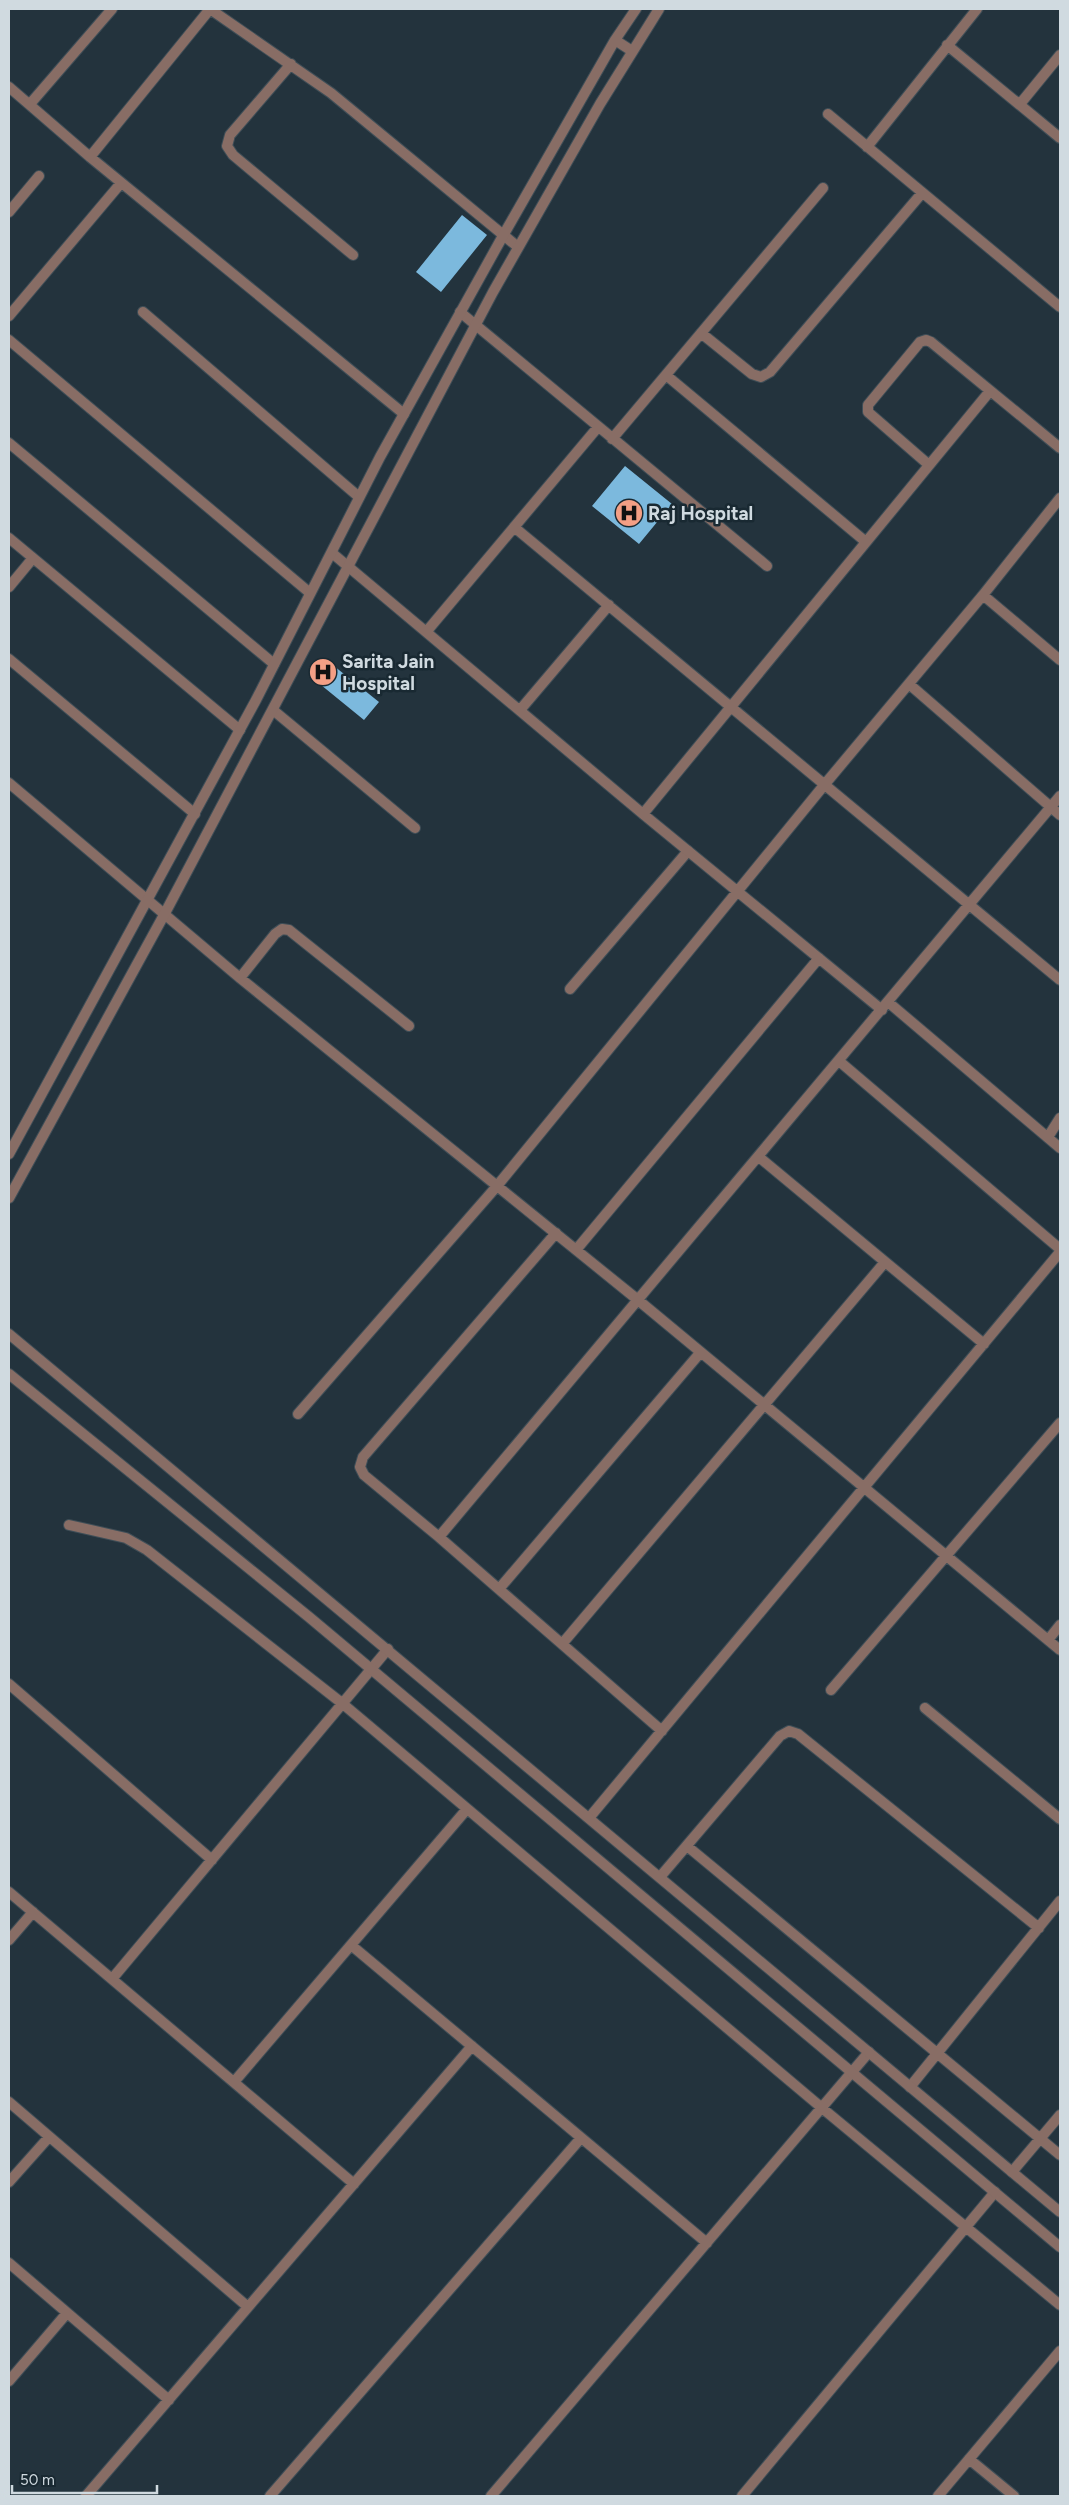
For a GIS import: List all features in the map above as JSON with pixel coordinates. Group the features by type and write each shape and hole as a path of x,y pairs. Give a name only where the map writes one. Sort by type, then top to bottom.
{"street":[{"path":"30,104 112,9"},
{"path":"90,157 210,9 331,93 518,247"},
{"path":"9,1154 240,730 332,553 358,497 504,234 615,40 636,9"},
{"path":"9,1198 164,915 350,568 518,247 632,51 659,9"},
{"path":"867,147 977,9"},
{"path":"615,40 632,51"},
{"path":"948,44 1060,138"},
{"path":"1020,104 1060,55"},
{"path":"291,64 230,135 227,146 233,155 353,255"},
{"path":"9,87 90,157 404,414"},
{"path":"828,114 1060,307"},
{"path":"9,212 38,176"},
{"path":"9,316 121,182"},
{"path":"612,439 823,188"},
{"path":"701,334 752,374 761,377 770,372 922,193"},
{"path":"143,312 358,497"},
{"path":"460,312 767,566"},
{"path":"9,340 310,593"},
{"path":"929,465 871,417 868,412 868,405 920,342 926,340 931,342 1060,448"},
{"path":"666,375 866,542"},
{"path":"643,814 990,391"},
{"path":"426,631 598,427"},
{"path":"9,443 274,664"},
{"path":"298,1414 496,1186 825,784 1059,503"},
{"path":"514,527 1060,980"},
{"path":"9,538 240,730"},
{"path":"332,553 818,958 885,1006 1060,1148"},
{"path":"9,587 33,558"},
{"path":"983,595 1060,660"},
{"path":"520,710 609,605"},
{"path":"9,659 195,814"},
{"path":"909,684 1060,814"},
{"path":"273,710 415,828"},
{"path":"9,783 240,978 638,1300 1060,1650"},
{"path":"439,1537 1060,796"},
{"path":"570,989 688,851"},
{"path":"240,978 275,934 282,929 289,930 409,1026"},
{"path":"576,1250 818,958"},
{"path":"589,1818 1060,1251 839,1061"},
{"path":"1048,1138 1060,1118"},
{"path":"759,1157 984,1344"},
{"path":"556,1234 363,1457 360,1467 364,1475 439,1537 662,1731"},
{"path":"562,1644 885,1262"},
{"path":"9,1334 1060,2212"},
{"path":"499,1589 700,1353"},
{"path":"9,1374 372,1669 1060,2247"},
{"path":"831,1690 1060,1424"},
{"path":"69,1525 126,1538 147,1550 343,1704 822,2108 1060,2305"},
{"path":"1048,1640 1060,1625"},
{"path":"112,1979 388,1650"},
{"path":"9,1684 212,1860"},
{"path":"925,1708 1060,1819"},
{"path":"660,1877 780,1736 789,1731 798,1734 1039,1928"},
{"path":"234,2082 467,1809"},
{"path":"687,1846 1060,2155"},
{"path":"9,1892 354,2184"},
{"path":"910,2087 1060,1901"},
{"path":"9,1940 33,1912"},
{"path":"351,1945 707,2243"},
{"path":"86,2496 472,2046"},
{"path":"491,2496 869,2052"},
{"path":"9,2102 248,2307"},
{"path":"1012,2172 1060,2115"},
{"path":"9,2182 49,2137"},
{"path":"270,2496 582,2138"},
{"path":"742,2496 995,2192"},
{"path":"9,2263 169,2400"},
{"path":"9,2380 67,2313"},
{"path":"938,2496 1060,2351"},
{"path":"969,2459 1014,2496"}],"building":[{"path":"462,215 487,235 441,292 416,272"},
{"path":"625,466 672,504 639,544 592,506"},
{"path":"324,658 379,702 364,720 310,676"}],"place":[{"name":"Raj Hospital","path":"629,513"},
{"name":"Sarita Jain Hospital","path":"323,672"}]}
